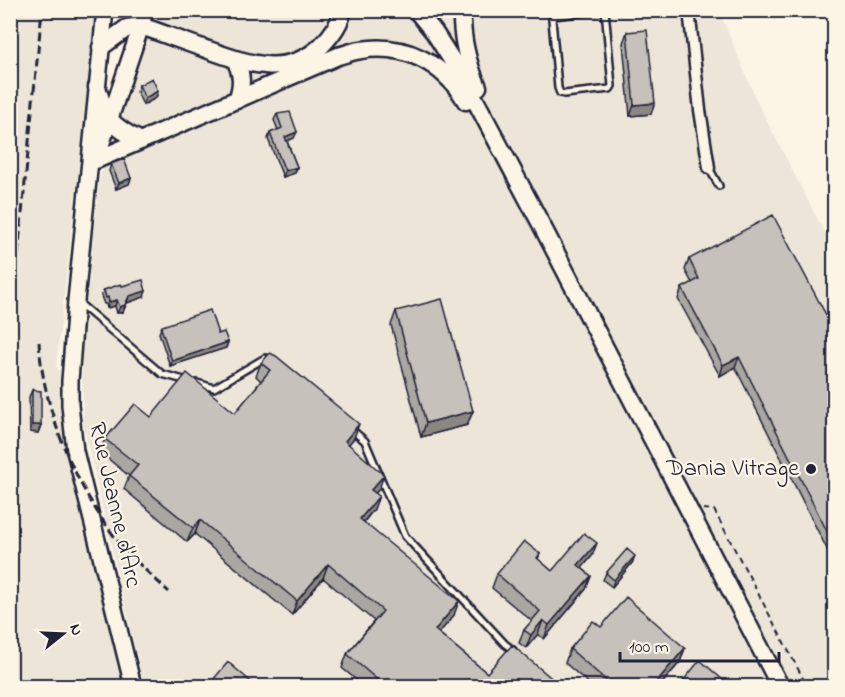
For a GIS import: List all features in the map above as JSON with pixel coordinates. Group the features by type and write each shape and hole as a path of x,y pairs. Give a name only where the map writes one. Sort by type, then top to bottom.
{"main road":[{"name":"Rue Jeanne d'Arc","path":"105,10 70,381 75,452 133,687"},
{"path":"101,47 143,18 235,60 260,66 283,65 316,51 337,27 343,10"},
{"path":"416,10 434,32 464,79 780,687"},
{"path":"462,10 462,31 471,69 541,224"},
{"name":"Rue Jeanne d'Arc","path":"88,189 143,18"},
{"path":"96,160 338,56 376,48 414,54 428,62 455,85 464,98 569,278"},
{"path":"235,60 241,76 241,90 237,100"},
{"path":"97,87 106,114 110,119 124,132 141,141"}],"street":[{"path":"688,10 708,166"}],"lane":[{"path":"603,10 612,86 610,89 560,93 552,19 554,16 603,10"},
{"path":"708,166 718,186"},
{"path":"76,301 162,374 214,388 265,358 274,365"},
{"path":"347,426 365,441 405,536 504,644 514,651"}],"path":[{"path":"687,508 714,510 807,687"}],"shaded area":[{"path":"10,11 96,11 56,367 60,371 66,456 123,686 11,686"},
{"path":"137,11 719,11 758,104 834,251 834,686 144,686 83,424 82,345 99,184"}],"building":[{"path":"647,30 655,103 634,105 627,32"},
{"path":"152,78 158,91 145,98 139,85"},
{"path":"290,112 297,132 285,137 297,167 285,171 270,133 282,128 277,114"},
{"path":"124,159 131,178 119,183 111,164"},
{"name":"Dania Vitrage","path":"773,215 834,330 834,545 739,357 723,365 682,288 699,279 689,259"},
{"path":"143,280 146,291 129,296 125,305 120,307 117,300 109,302 108,297 106,298 104,290"},
{"path":"442,299 473,411 426,423 396,311"},
{"path":"210,310 218,334 224,332 228,342 172,361 162,326"},
{"path":"270,353 359,424 345,441 384,475 371,490 379,496 360,519 459,601 435,630 487,673 512,645 562,687 386,687 347,654 383,611 328,564 297,601 200,520 193,528 129,476 138,465 105,439 135,404 151,417 187,373 235,413 270,370 261,363"},
{"path":"32,390 41,391 41,425 32,425"},
{"path":"584,533 597,543 578,565 591,576 549,625 543,620 531,635 524,630 540,611 497,574 524,541 540,554 537,558 552,571"},
{"path":"627,549 635,556 614,580 606,573"},
{"path":"626,597 685,648 652,687 614,687 570,649 593,621 601,627"},
{"path":"700,660 731,687 678,687"},
{"path":"228,662 257,687 207,687"},
{"path":"348,681 355,687 344,687"}],"railway":[{"path":"10,335 42,10"},
{"path":"39,342 47,393 54,419 86,493 120,543 169,592"}],"place":[{"name":"Dania Vitrage","path":"811,469"}]}
